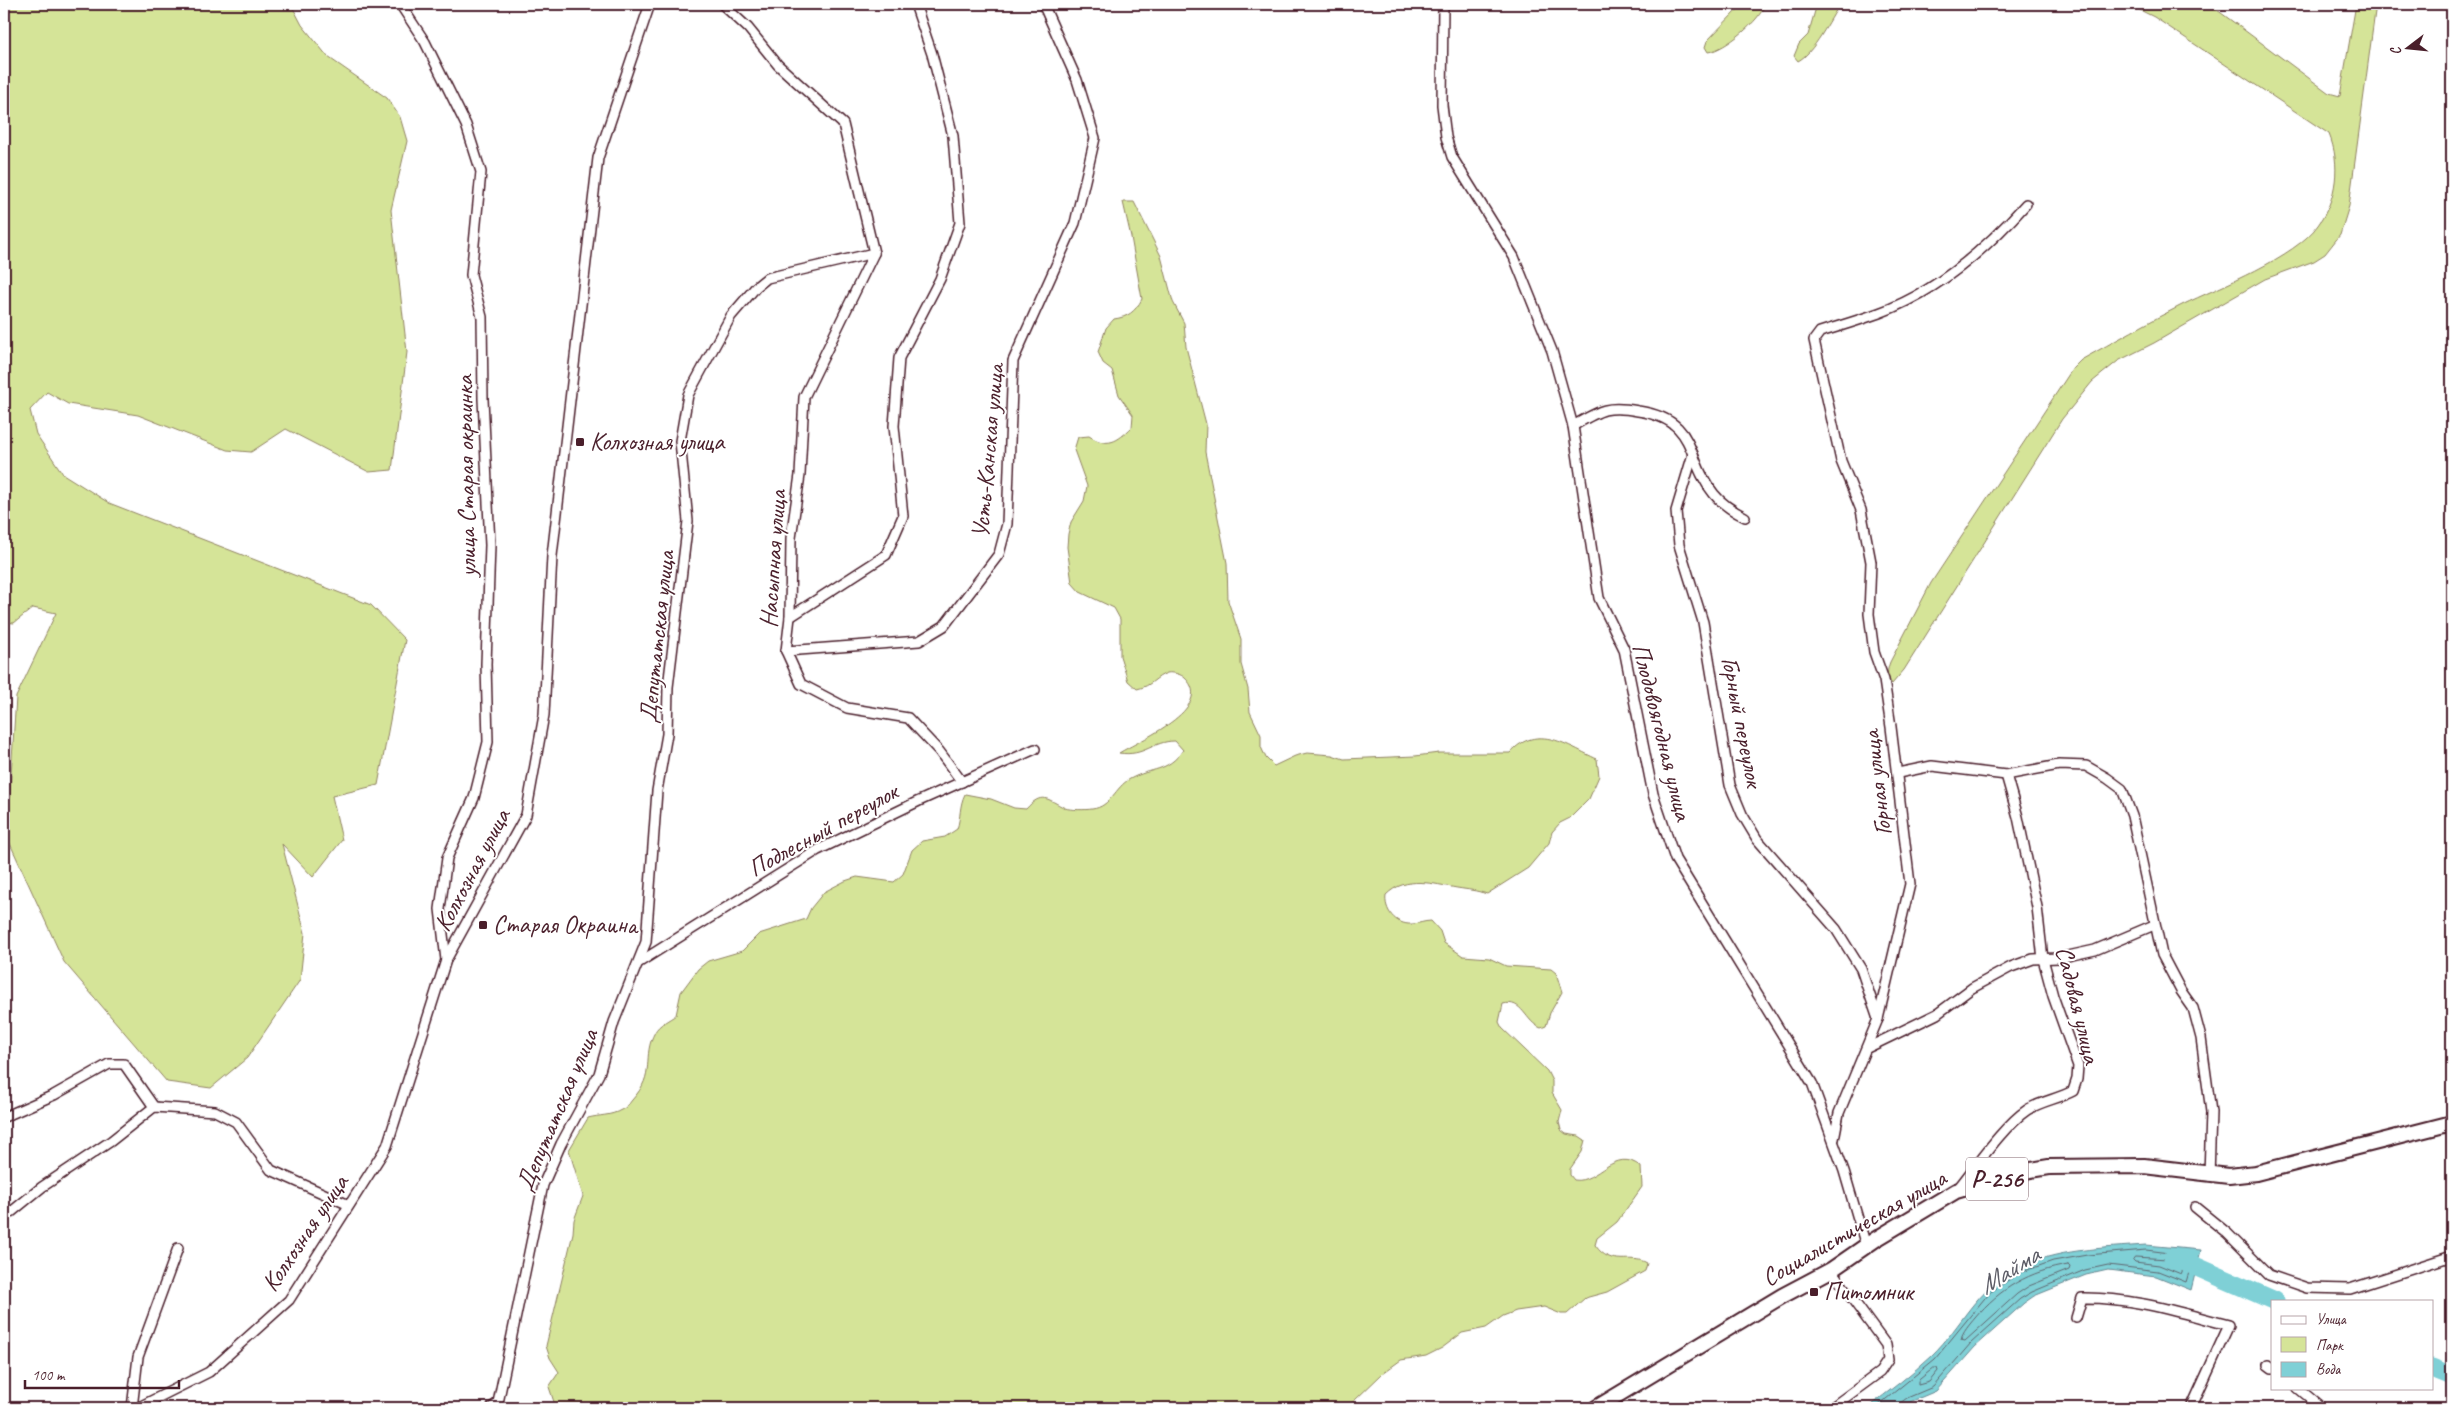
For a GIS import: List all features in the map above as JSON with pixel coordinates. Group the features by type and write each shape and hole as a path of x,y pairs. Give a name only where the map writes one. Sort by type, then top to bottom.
{"main road":[{"name":"Социалистическая улица","path":"1596,1408 1782,1296 1831,1270 1866,1246 1956,1191 2049,1166 2144,1166 2209,1176 2256,1173 2452,1123"}],"street":[{"name":"улица Старая окраинка","path":"400,4 425,42 466,125 481,172 471,275 482,317 483,399 490,545 486,664 488,742 474,798 447,858 440,909 446,960"},
{"name":"Колхозная улица","path":"137,1408 209,1372 289,1300 387,1146 446,960 526,815 544,714 552,556 598,158 650,4"},
{"path":"722,4 737,17 778,65 843,124 874,252"},
{"path":"790,617 886,555 903,516 894,426 899,358 940,279 960,223 953,136 932,54 915,4"},
{"name":"Усть-Канская улица","path":"786,651 919,641 944,626 999,554 1007,524 1012,361 1074,223 1095,138 1077,80 1043,4"},
{"name":"Плодовоягодная улица","path":"1443,4 1442,105 1446,137 1452,157 1514,258 1552,351 1573,426 1599,598 1624,649 1653,794 1675,859 1812,1084 1834,1139 1866,1246"},
{"name":"Горная улица","path":"1834,1139 1839,1113 1878,1019 1910,884 1898,774 1884,680 1874,652 1869,614 1870,554 1861,510 1841,461 1814,340 1820,332 1880,313 1922,293 1968,260 2002,231 2026,204"},
{"name":"Насыпная улица","path":"874,252 804,397 800,476 791,538 790,617 786,651 801,684 847,708 908,718 939,752 962,782"},
{"name":"Депутатская улица","path":"491,1408 498,1403 542,1185 561,1144 599,1074 614,1022 646,942 657,791 667,734 668,687 688,521 680,440 688,395 730,316 756,287 767,278 874,252"},
{"path":"1573,426 1607,408 1658,414 1674,424 1687,439 1714,494 1731,510 1745,517"},
{"name":"Горный переулок","path":"1693,454 1676,511 1679,545 1703,622 1730,785 1742,814 1757,839 1836,929 1861,969 1878,1019"},
{"name":"Подлесный переулок","path":"638,964 818,850 918,801 1035,749"},
{"path":"1898,774 1932,766 2006,775 2059,765 2086,766 2122,789 2132,816 2162,955 2181,991 2193,1008 2201,1038 2211,1112 2209,1176"},
{"name":"Садовая улица","path":"1956,1191 2006,1130 2025,1111 2042,1102 2060,1098 2073,1091 2078,1079 2078,1066 2053,996 2043,959 2037,906 2018,817 2006,775"},
{"path":"1867,1048 1937,1014 1992,977 2033,959 2059,958 2095,950 2154,924"},
{"path":"4,1117 54,1095 109,1064 124,1064 154,1107"},
{"path":"4,1218 42,1187 111,1142 154,1107 215,1111 236,1122 272,1170 349,1205"},
{"path":"2195,1207 2227,1233 2269,1275 2307,1288 2350,1290 2452,1256"},
{"path":"132,1408 138,1357 178,1248"},
{"path":"1831,1270 1881,1337 1886,1345 1888,1360 1880,1372 1831,1408"},
{"path":"2076,1318 2082,1298 2105,1298 2151,1305 2229,1325 2191,1408"},
{"path":"2300,1390 2322,1408"}],"green space":[{"path":"4,4 291,4 302,25 328,57 387,98 400,117 407,141 391,210 407,352 392,470 369,472 286,429 251,452 227,450 138,415 68,404 47,392 30,410 36,434 63,474 109,503 371,605 405,640 378,785 332,796 342,840 313,877 282,844 305,933 300,980 247,1058 211,1088 167,1082 64,962 7,837 16,697 56,613 33,608 14,623 4,622"},
{"path":"1748,4 1765,4 1750,26 1724,46 1708,52 1705,47 1707,41 1737,10"},
{"path":"1817,4 1840,4 1816,43 1798,61 1794,56 1799,44 1808,35"},
{"path":"2128,4 2209,4 2329,93 2340,96 2356,4 2376,4 2349,206 2340,235 2325,254 2314,261 2265,279 2154,343 2118,361 2092,382 2062,419 1904,670 1892,684 1888,673 1890,662 1931,583 2073,368 2081,360 2144,325 2256,270 2293,248 2318,225 2333,193 2336,169 2333,145 2329,134 2154,17"},
{"path":"1123,202 1134,202 1161,256 1173,302 1184,323 1186,347 1206,424 1205,452 1227,563 1228,601 1241,639 1241,664 1248,689 1250,712 1261,735 1261,747 1266,758 1274,766 1295,756 1307,753 1332,755 1344,759 1439,753 1510,753 1520,744 1531,739 1542,738 1564,743 1597,759 1599,776 1589,799 1570,818 1560,823 1552,832 1549,843 1528,868 1487,894 1420,882 1402,885 1394,889 1386,895 1386,901 1392,916 1400,922 1412,924 1431,921 1440,931 1444,943 1463,956 1489,958 1506,966 1551,969 1556,973 1562,992 1550,1013 1546,1026 1541,1028 1536,1025 1520,1008 1510,1003 1503,1004 1499,1022 1502,1028 1547,1071 1552,1081 1552,1093 1562,1110 1559,1122 1561,1130 1566,1134 1579,1136 1585,1140 1582,1152 1570,1169 1570,1175 1574,1180 1591,1177 1614,1162 1623,1160 1632,1161 1641,1167 1642,1187 1617,1222 1597,1238 1595,1245 1608,1257 1641,1260 1647,1263 1645,1271 1607,1292 1585,1298 1567,1314 1561,1314 1544,1307 1516,1311 1503,1316 1486,1328 1462,1333 1442,1348 1426,1356 1401,1360 1383,1373 1353,1402 1342,1408 556,1408 549,1387 559,1372 550,1358 546,1346 573,1233 574,1220 583,1196 569,1150 588,1118 623,1109 640,1090 647,1073 649,1049 656,1029 676,1015 681,992 698,969 708,961 742,951 759,934 806,919 811,908 824,892 845,881 857,877 894,882 903,874 912,850 922,841 945,837 957,829 965,794 991,799 1014,808 1026,809 1036,800 1045,798 1067,809 1092,809 1104,805 1130,779 1171,763 1183,750 1175,741 1160,743 1135,753 1119,753 1157,732 1183,712 1191,701 1192,689 1185,678 1174,673 1167,673 1146,686 1137,689 1128,681 1120,656 1120,619 1114,608 1080,592 1072,583 1067,547 1071,522 1084,501 1087,486 1074,450 1078,437 1089,436 1102,442 1112,442 1132,427 1133,415 1119,395 1112,370 1103,363 1098,352 1106,328 1114,319 1131,313 1142,299"}],"water":[{"path":"2146,1245 2201,1250 2191,1290 2156,1276 2108,1270 2086,1275 2034,1296 2024,1303 1975,1347 1936,1391 1901,1408 1867,1408 1932,1355 1943,1344 1970,1308 2002,1277 2031,1262 2063,1253"}],"waterway":[{"name":"Майма","path":"2173,1258 2273,1300"},
{"name":"Майма","path":"2434,1369 2452,1376"}],"place":[{"name":"Колхозная улица","path":"580,442"},
{"name":"Старая Окраина","path":"483,925"},
{"name":"Питомник","path":"1814,1292"}]}
